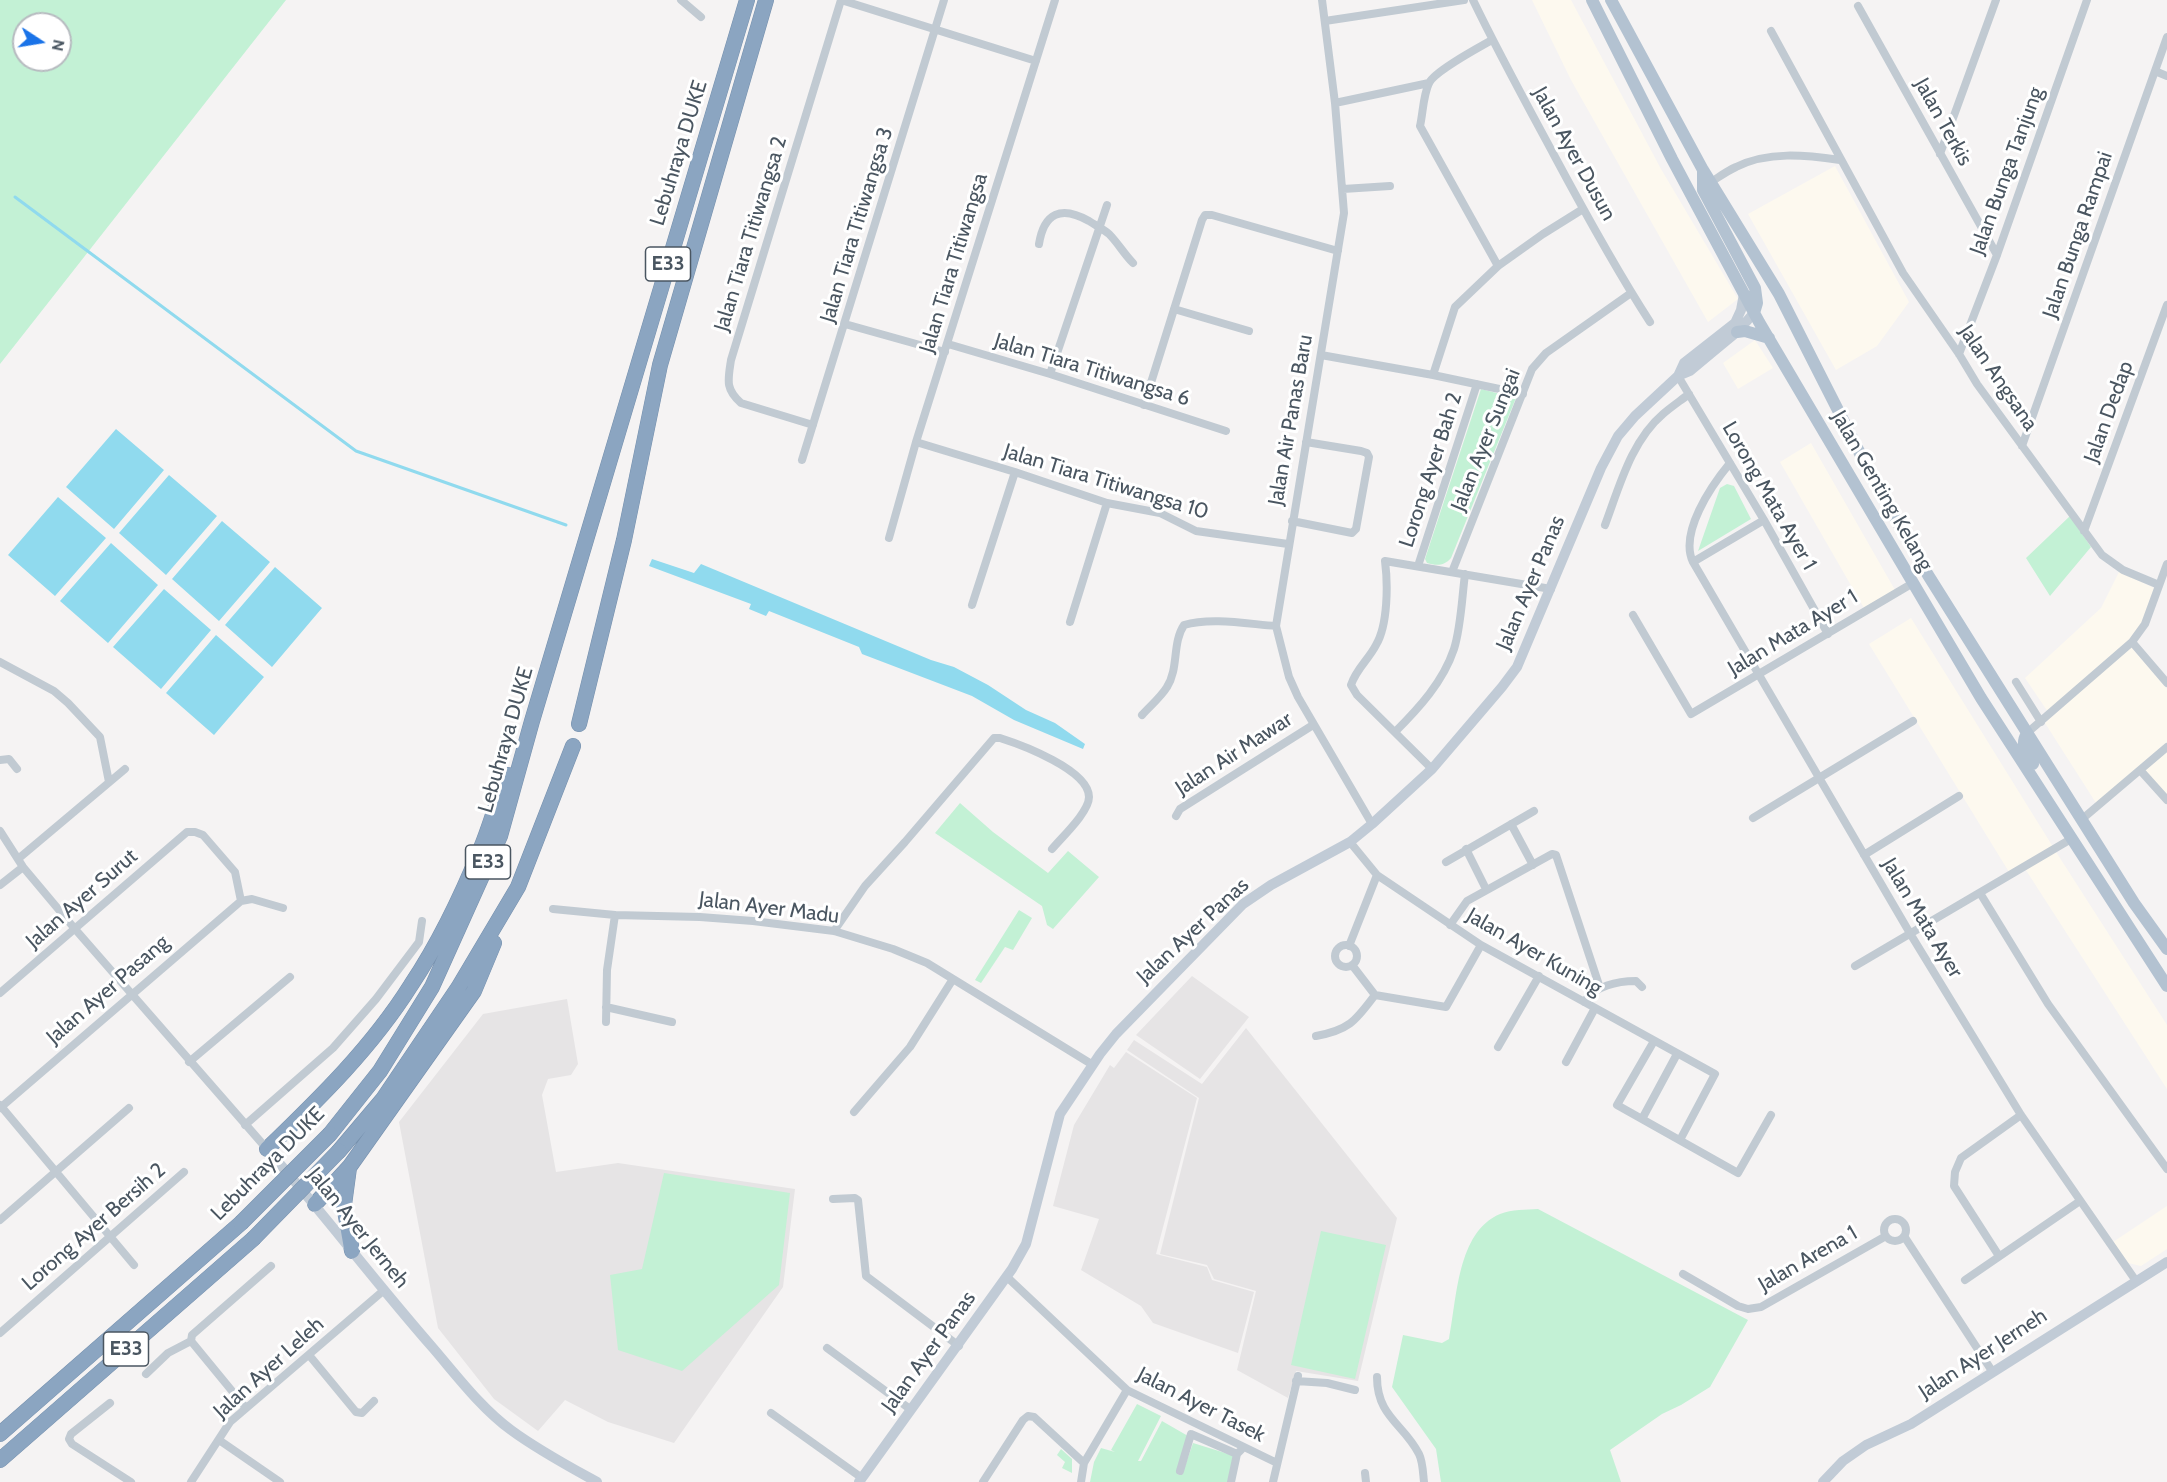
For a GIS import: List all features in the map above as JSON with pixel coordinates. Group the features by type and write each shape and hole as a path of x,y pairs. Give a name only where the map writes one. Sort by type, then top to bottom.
{"highway":[{"name":"Lebuhraya DUKE","path":"0,1434 242,1223 330,1134 380,1071 432,987 500,836 532,721 747,0"},
{"name":"Lebuhraya DUKE","path":"579,724 624,540 660,365 766,0"},
{"path":"267,1149 325,1092 377,1035 412,984 446,923 481,847 505,782 532,721"},
{"name":"Lebuhraya DUKE","path":"0,1460 253,1239 339,1151 384,1099 458,988 518,887 573,746"},
{"path":"315,1204 350,1166 474,991 518,887"},
{"path":"350,1166 344,1205 352,1251"}],"main road":[{"name":"Jalan Genting Kelang","path":"1592,0 1672,159 1754,313 1981,698 2167,986"},
{"name":"Jalan Genting Kelang","path":"1611,0 1703,170 1779,294 1876,485 1905,535 2000,692 2134,903 2167,950"},
{"path":"1703,170 1703,190 1755,288 1757,303 1754,313"},
{"path":"1737,332 1745,331 1769,338"},
{"path":"2027,733 2023,746 2038,776 2041,791"}],"street":[{"path":"681,0 702,17"},
{"path":"841,0 1036,61"},
{"name":"Jalan Tiara Titiwangsa 2","path":"813,425 741,403 732,395 727,382 731,360 841,0"},
{"name":"Jalan Tiara Titiwangsa 3","path":"802,460 944,0"},
{"name":"Jalan Tiara Titiwangsa","path":"889,538 916,442 1056,0"},
{"name":"Jalan Air Panas Baru","path":"1322,0 1335,103 1344,213 1276,626 1289,677 1298,697 1372,824"},
{"path":"1325,21 1464,0"},
{"name":"Jalan Ayer Dusun","path":"1473,0 1492,40 1583,209 1650,322"},
{"name":"Jalan Bunga Tanjung","path":"1959,354 1997,255 2087,0"},
{"path":"1940,154 1993,1"},
{"name":"Jalan Terkis","path":"1858,6 1997,255"},
{"name":"Jalan Angsana","path":"1771,31 1903,273 1977,384 2102,555 2123,570 2159,585"},
{"name":"Jalan Bunga Rampai","path":"2022,446 2167,37"},
{"path":"1335,103 1429,82 1459,59 1492,40"},
{"path":"2155,71 2167,76"},
{"path":"1429,82 1420,126 1498,266"},
{"path":"1711,182 1736,166 1760,159 1791,154 1840,160"},
{"path":"1343,189 1390,186"},
{"path":"1050,374 1107,205"},
{"path":"1433,375 1455,307 1498,266 1583,209"},
{"path":"1038,244 1041,229 1046,222 1054,214 1068,213 1080,216 1109,234 1133,263"},
{"path":"1144,405 1205,216 1212,215 1338,251"},
{"name":"Jalan Ayer Sungai","path":"1452,572 1532,369 1546,353 1631,293"},
{"name":"Jalan Ayer Panas","path":"1678,376 1684,363 1735,323 1741,310 1744,294"},
{"name":"Jalan Dedap","path":"2084,531 2167,305"},
{"path":"1174,309 1249,331"},
{"name":"Jalan Ayer Panas","path":"860,1480 910,1409 959,1346 1007,1277 1026,1244 1060,1114 1116,1034 1243,904 1271,885 1350,842 1432,769 1510,677 1551,589 1600,468 1618,436 1635,416 1678,376 1690,371 1737,332 1754,313"},
{"path":"845,324 945,352"},
{"name":"Jalan Tiara Titiwangsa 6","path":"948,344 1050,374 1226,431"},
{"path":"1321,355 1523,394"},
{"name":"Lorong Mata Ayer 1","path":"1678,376 1764,520 1828,634"},
{"name":"Lorong Ayer Bah 2","path":"1418,566 1477,384"},
{"path":"1605,525 1621,482 1642,439 1661,415 1689,394"},
{"name":"Jalan Tiara Titiwangsa 10","path":"916,442 1107,503 1160,513 1196,531 1288,544"},
{"path":"1292,521 1352,533 1356,529 1369,458 1367,453 1361,451 1306,442"},
{"path":"1730,463 1716,480 1701,507 1690,540 1690,556 1694,562 1764,520"},
{"path":"972,605 1015,472"},
{"path":"1070,622 1107,503"},
{"path":"1432,769 1357,695 1352,685 1354,675 1377,645 1382,630 1387,576 1385,561 1551,589"},
{"name":"Jalan Mata Ayer","path":"1694,562 1911,935 2021,1114 2136,1281"},
{"path":"2027,733 2132,642 2145,624 2167,567"},
{"path":"1395,732 1419,708 1441,677 1454,648 1465,574"},
{"name":"Jalan Mata Ayer 1","path":"1633,615 1691,714 1913,583"},
{"path":"1142,715 1167,687 1173,672 1179,633 1184,625 1193,622 1210,622 1276,626"},
{"path":"2132,642 2167,683"},
{"path":"0,662 54,691 100,737 109,782"},
{"path":"2016,682 2041,722"},
{"path":"1753,818 1913,721"},
{"name":"Jalan Air Mawar","path":"1176,816 1180,809 1313,724"},
{"path":"834,932 865,886 994,738 1000,738 1038,752 1069,770 1087,786 1089,798 1084,810 1052,849"},
{"path":"2081,820 2167,747"},
{"path":"0,760 9,759 17,769"},
{"path":"0,885 20,863 125,768"},
{"path":"2140,770 2167,800"},
{"path":"1864,855 1959,796"},
{"path":"1446,862 1534,811"},
{"path":"1511,824 1533,865"},
{"name":"Jalan Ayer Jerneh","path":"0,831 20,863 75,929 315,1204 383,1291 470,1390 510,1430 597,1482"},
{"name":"Jalan Ayer Surut","path":"0,993 187,832 195,831 203,835 234,872 240,901"},
{"path":"1855,966 2071,839"},
{"name":"Jalan Ayer Kuning","path":"1350,842 1377,875 1481,945 1715,1074 1680,1140"},
{"path":"1466,849 1486,889"},
{"path":"1450,925 1467,901 1552,854 1556,855 1600,988"},
{"path":"1349,946 1377,875"},
{"path":"1980,893 2049,1004 2167,1169"},
{"path":"240,901 252,899 283,908"},
{"name":"Jalan Ayer Pasang","path":"0,1106 240,901"},
{"name":"Jalan Ayer Madu","path":"553,909 615,915 710,918 834,932 893,949 927,963 1093,1065"},
{"path":"606,1022 607,970 615,915"},
{"path":"245,1125 333,1048 376,999 419,942 422,921"},
{"path":"1352,965 1375,995 1446,1007 1481,945"},
{"path":"1349,946 1356,953 1356,960 1352,965 1341,966 1335,957 1339,947 1349,946"},
{"path":"1498,1047 1539,976"},
{"path":"189,1062 290,977"},
{"path":"854,1112 910,1047 953,979"},
{"path":"1584,1002 1590,993 1600,988 1636,981 1642,987"},
{"path":"1316,1036 1330,1034 1354,1022 1375,995"},
{"path":"606,1007 672,1022"},
{"path":"1566,1062 1595,1008"},
{"path":"1654,1041 1617,1105 1738,1173 1771,1115"},
{"path":"1642,1119 1677,1054"},
{"path":"0,1106 134,1265"},
{"path":"0,1220 129,1108"},
{"path":"1999,1256 1954,1186 1954,1172 1961,1158 2021,1114"},
{"name":"Lorong Ayer Bersih 2","path":"0,1333 184,1172"},
{"path":"833,1200 855,1198 858,1200 866,1276 959,1346"},
{"path":"1965,1280 2080,1201"},
{"path":"1904,1236 1893,1241 1886,1236 1884,1228 1886,1224 1897,1219 1904,1223 1904,1236 1992,1371"},
{"name":"Jalan Arena 1","path":"1683,1274 1738,1306 1748,1309 1761,1307 1886,1236"},
{"name":"Jalan Ayer Jerneh","path":"1823,1482 1843,1461 1866,1445 1911,1424 2167,1262"},
{"path":"246,1408 191,1341 192,1335 271,1266"},
{"name":"Jalan Ayer Tasek","path":"1007,1277 1127,1390 1277,1463"},
{"name":"Jalan Ayer Leleh","path":"191,1482 230,1422 383,1291"},
{"path":"146,1374 168,1353 191,1341"},
{"path":"828,1348 910,1409"},
{"path":"309,1354 356,1412 362,1413 374,1401"},
{"path":"1377,1377 1377,1392 1385,1411 1420,1455 1424,1482"},
{"path":"1273,1482 1297,1379 1355,1390"},
{"path":"1081,1482 1084,1463 1127,1390"},
{"path":"110,1403 71,1434 69,1439 72,1444 131,1482"},
{"path":"771,1413 860,1480"},
{"path":"983,1482 1023,1420 1028,1416 1034,1417 1084,1463"},
{"path":"1180,1471 1191,1434 1237,1454"},
{"path":"219,1440 280,1482"},
{"path":"1231,1482 1237,1454 1244,1447"},
{"path":"1365,1473 1366,1482"}],"shaded area":[{"path":"1532,0 1571,0 1661,169 1738,299 1708,322 1571,80"},
{"path":"1835,166 1909,302 1877,346 1836,370 1748,214"},
{"path":"1755,340 1773,368 1738,389 1723,363"},
{"path":"1811,443 1895,590 1864,608 1780,462"},
{"path":"2119,572 2154,588 2142,622 2130,639 2048,712 2025,678 2101,608"},
{"path":"1911,618 2167,1025 2167,1089 2022,864 2009,872 1869,644"},
{"path":"2131,647 2167,689 2167,742 2096,803 2045,723"},
{"path":"2167,752 2167,795 2145,770"},
{"path":"1192,976 1249,1017 1200,1079 1136,1035"},
{"path":"567,999 578,1064 571,1075 548,1079 542,1095 556,1172 618,1163 795,1189 783,1287 674,1443 608,1422 565,1400 538,1431 494,1399 438,1328 399,1122 483,1014"},
{"path":"1246,1028 1397,1218 1358,1381 1296,1371 1288,1398 1237,1370 1256,1291 1214,1279 1207,1265 1160,1254 1199,1098 1127,1050 1134,1040 1202,1084"},
{"path":"1126,1052 1197,1098 1156,1254 1207,1267 1212,1280 1254,1292 1238,1353 1153,1323 1141,1306 1081,1270 1099,1219 1053,1206 1074,1125 1110,1065 1114,1068"},
{"path":"2167,1206 2167,1249 2141,1266 2128,1263 2113,1242"}],"green space":[{"path":"0,0 286,0 0,364"},
{"path":"1481,389 1516,398 1451,558 1440,565 1427,563 1425,559"},
{"path":"1727,484 1734,486 1751,519 1698,551 1720,488"},
{"path":"2070,516 2091,547 2050,596 2026,558"},
{"path":"960,803 993,832 1048,873 1068,851 1099,877 1053,929 1047,925 1042,906 935,833"},
{"path":"1019,910 1032,918 1013,950 1005,947 981,983 975,980"},
{"path":"664,1173 790,1193 779,1285 682,1371 618,1350 610,1275 642,1269"},
{"path":"1538,1209 1748,1320 1710,1387 1662,1414 1610,1450 1621,1482 1441,1482 1436,1449 1392,1387 1403,1335 1442,1343 1449,1339 1461,1268 1475,1236 1486,1223 1500,1214 1514,1210"},
{"path":"1321,1231 1386,1245 1355,1379 1291,1365"},
{"path":"1137,1404 1161,1416 1138,1461 1141,1461 1162,1421 1188,1436 1177,1474 1182,1475 1193,1443 1235,1456 1229,1482 1090,1482 1094,1462 1101,1448 1115,1452 1111,1450"},
{"path":"1061,1449 1072,1459 1072,1473 1062,1468 1065,1462 1057,1455"}],"water":[{"path":"116,429 164,470 114,529 66,487"},
{"path":"169,475 217,516 166,575 119,533"},
{"path":"58,497 106,538 55,596 8,555"},
{"path":"222,521 270,562 219,621 172,579"},
{"path":"111,543 158,585 108,643 60,601"},
{"path":"652,559 694,573 701,564 931,660 954,667 988,685 1026,710 1055,723 1085,744 1083,749 1014,720 972,696 862,654 859,647 769,611 766,616 749,609 751,604 649,566"},
{"path":"275,567 322,608 272,667 225,625"},
{"path":"164,589 211,630 161,689 113,647"},
{"path":"216,635 264,677 214,735 166,693"}],"waterway":[{"path":"15,197 356,451 566,525"}]}
